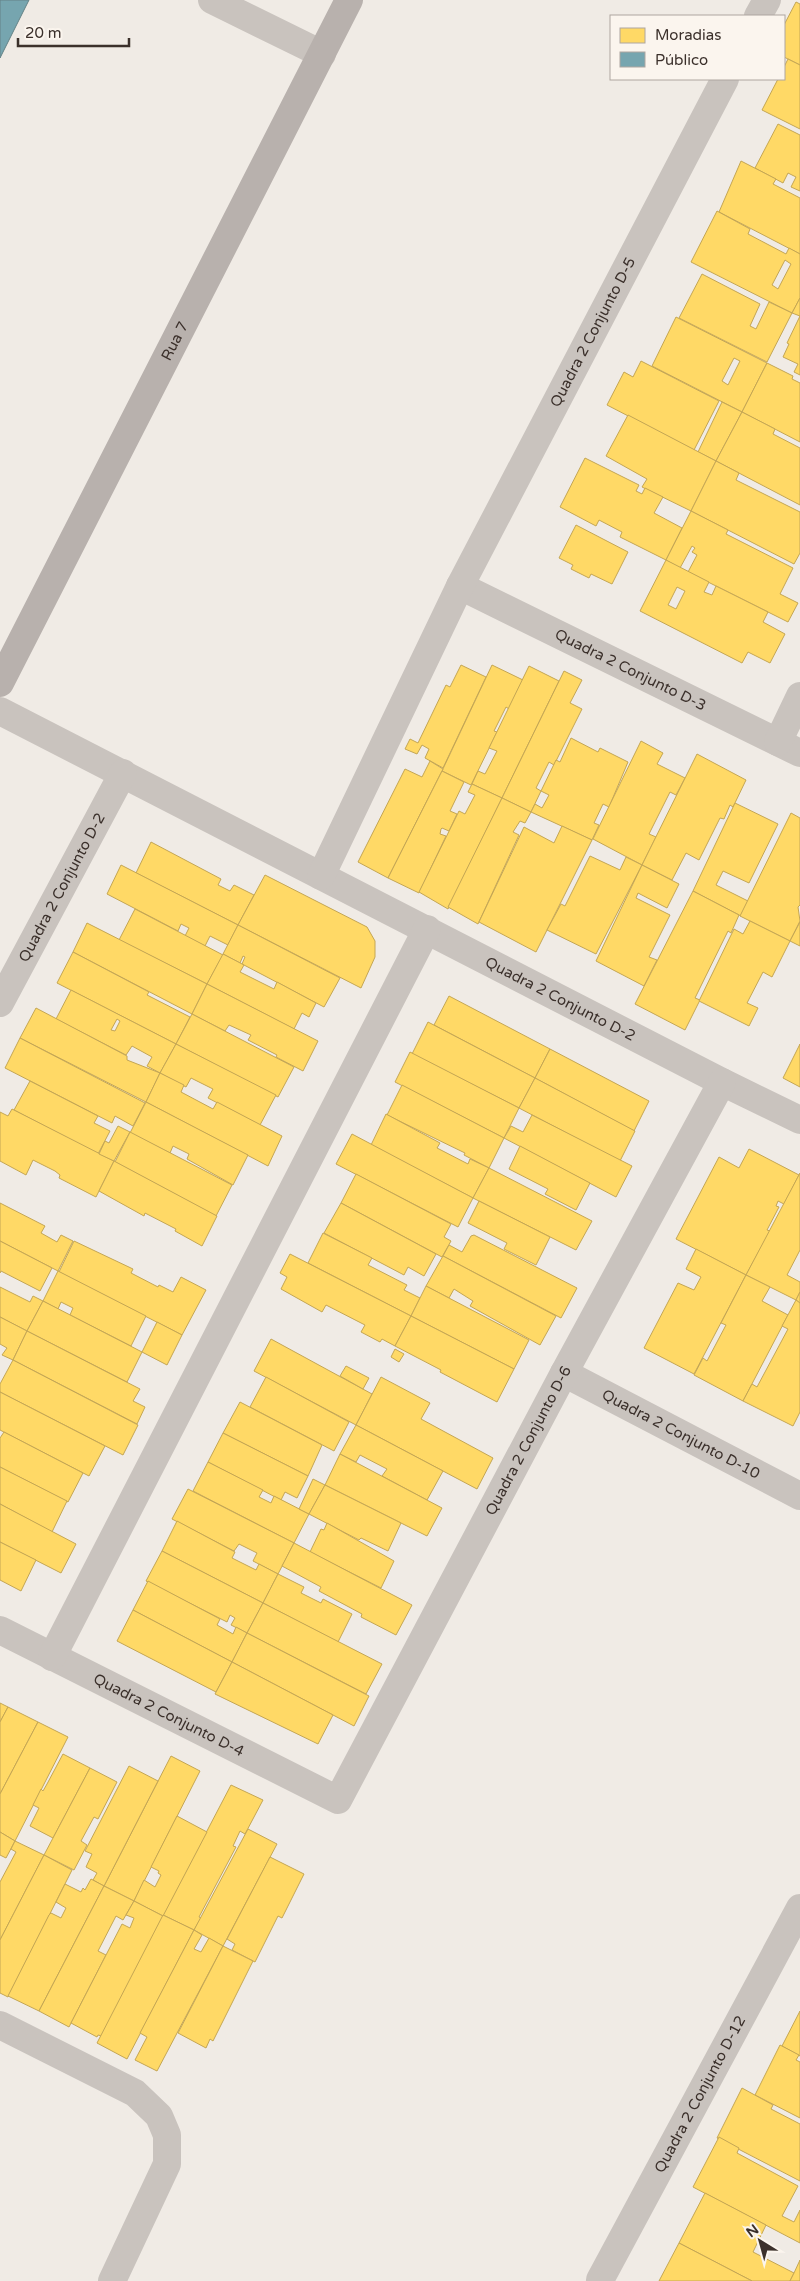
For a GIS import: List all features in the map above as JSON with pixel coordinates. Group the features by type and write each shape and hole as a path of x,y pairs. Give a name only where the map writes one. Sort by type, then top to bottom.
{"main road":[{"name":"Rua 7","path":"0,683 349,0"}],"street":[{"path":"212,0 322,54"},
{"path":"759,15 767,0"},
{"name":"Quadra 2 Conjunto D-5","path":"321,876 460,586 725,80"},
{"name":"Quadra 2 Conjunto D-3","path":"460,586 789,748"},
{"path":"789,748 800,696"},
{"name":"Quadra 2 Conjunto D-2","path":"0,711 722,1082 800,1120"},
{"name":"Quadra 2 Conjunto D-2","path":"0,1003 123,773"},
{"path":"52,1657 427,929"},
{"name":"Quadra 2 Conjunto D-6","path":"338,1800 564,1373 722,1082"},
{"name":"Quadra 2 Conjunto D-10","path":"564,1373 800,1496"},
{"name":"Quadra 2 Conjunto D-4","path":"0,1630 338,1800"},
{"name":"Quadra 2 Conjunto D-12","path":"600,2280 800,1908"},
{"path":"0,2025 135,2093 159,2116 167,2135 167,2164 112,2281"}],"building: Moradias":[{"path":"796,2 800,4 800,65 785,58 785,23"},
{"path":"788,59 800,65 800,129 762,110 777,80 785,80 785,65"},
{"path":"778,124 800,135 800,191 791,187 796,177 788,173 783,183 755,168"},
{"path":"741,161 776,179 773,184 800,198 800,254 719,212"},
{"path":"717,211 750,229 748,234 786,254 789,248 800,254 800,298 792,313 691,262","holes":["785,260 791,264 778,289 772,285"]},
{"path":"702,274 760,304 750,326 756,329 769,302 792,313 767,362 679,318"},
{"path":"800,298 800,316 792,313"},
{"path":"800,316 800,375 794,372 798,364 783,357 789,344 787,343"},
{"path":"676,317 767,363 742,412 652,366","holes":["734,358 740,361 728,385 722,381"]},
{"path":"641,361 719,401 694,450 607,405 624,372 633,377"},
{"path":"767,363 793,376 792,379 800,383 800,442 742,412"},
{"path":"722,402 742,412 716,461 698,452"},
{"path":"742,412 775,429 773,434 800,448 800,505 716,461"},
{"path":"628,415 716,461 691,511 642,487 647,479 606,456"},
{"path":"585,458 639,485 636,491 642,494 645,488 663,497 654,513 682,528 666,560 620,537 622,532 599,520 596,526 560,507"},
{"path":"716,461 739,473 736,480 800,512 800,553 794,564 691,511"},
{"path":"691,511 728,530 726,534 793,568 780,594 798,603 788,622 688,572 697,555 692,552 695,548 692,546 680,568 666,560"},
{"path":"576,525 628,552 612,584 591,574 589,578 571,569 573,565 559,558"},
{"path":"666,560 709,582 704,592 712,595 716,586 768,612 763,622 785,634 770,663 748,652 742,663 640,611","holes":["677,587 685,591 676,609 668,605"]},
{"path":"461,665 486,677 443,768 425,758 429,749 422,745 417,754 405,749 410,739 418,743 446,685 450,687"},
{"path":"492,665 523,680 509,709 506,707 494,731 497,732 471,785 442,771"},
{"path":"529,666 559,681 502,798 472,784 478,771 485,774 497,751 489,748"},
{"path":"564,671 582,680 570,703 582,709 554,765 549,762 536,788 541,791 531,812 502,798"},
{"path":"571,738 598,752 600,748 628,762 609,807 603,804 594,823 599,825 592,840 531,812 535,804 542,808 549,795 541,791 556,760 560,762"},
{"path":"641,741 663,753 657,764 685,778 676,795 670,792 649,834 656,837 642,865 593,839"},
{"path":"697,754 746,780 733,807 730,805 724,819 720,818 699,860 686,853 672,880 642,865"},
{"path":"430,761 443,769 388,878 358,862 405,769 422,777"},
{"path":"442,771 464,782 450,811 457,814 449,831 441,829 440,834 446,836 419,893 388,878"},
{"path":"472,784 502,798 448,909 419,892 459,811 465,814 475,795 468,792"},
{"path":"502,798 531,812 525,823 520,821 513,832 519,835 478,924 448,907"},
{"path":"735,803 778,824 749,883 723,871 716,885 748,901 741,916 693,891"},
{"path":"791,813 800,818 800,905 798,907 800,921 790,941 740,916"},
{"path":"562,826 592,840 536,952 479,922 524,827 554,843"},
{"path":"151,842 221,879 218,885 230,891 234,885 254,895 238,925 136,873"},
{"path":"590,856 620,870 626,857 642,865 596,954 547,930 561,904 565,906"},
{"path":"121,865 238,925 228,945 210,936 205,946 185,936 189,928 181,924 178,931 107,894"},
{"path":"642,865 679,884 667,908 638,893 636,898 670,915 649,957 657,960 644,986 596,961"},
{"path":"265,875 367,927 375,941 375,957 361,988 238,925"},
{"path":"693,891 739,915 731,933 728,931 695,998 700,1000 685,1030 635,1004"},
{"path":"135,909 223,955 207,984 119,940"},
{"path":"750,921 790,941 772,977 763,972 747,1003 758,1008 749,1026 699,1001 734,929 743,934"},
{"path":"800,922 800,946 790,941"},
{"path":"87,923 207,984 192,1014 73,952"},
{"path":"238,925 340,978 324,1007 242,964 245,957 243,956 240,963 223,954"},
{"path":"73,952 149,992 147,995 190,1017 176,1044 57,983"},
{"path":"223,954 244,965 240,972 274,989 277,982 316,1003 309,1017 302,1013 294,1029 207,984"},
{"path":"207,984 318,1041 303,1071 248,1040 251,1035 229,1025 225,1031 192,1014"},
{"path":"71,990 176,1044 160,1073 147,1066 152,1057 132,1046 126,1055 56,1019","holes":["117,1019 120,1021 115,1031 111,1030"]},
{"path":"449,996 550,1049 535,1078 434,1025"},
{"path":"36,1008 127,1056 127,1060 160,1073 146,1102 20,1038"},
{"path":"192,1014 294,1067 278,1097 176,1044"},
{"path":"428,1022 535,1078 519,1108 412,1054"},
{"path":"20,1038 145,1103 133,1126 115,1116 112,1123 5,1068"},
{"path":"176,1044 276,1095 260,1125 208,1098 213,1089 191,1078 186,1087 160,1073"},
{"path":"800,1044 800,1087 783,1078"},
{"path":"550,1049 649,1101 634,1131 535,1078"},
{"path":"410,1052 519,1108 504,1138 395,1082"},
{"path":"160,1073 184,1085 181,1092 213,1109 217,1102 282,1136 268,1166 146,1102"},
{"path":"535,1078 635,1131 620,1161 519,1108"},
{"path":"30,1081 98,1116 94,1123 110,1131 98,1154 14,1110"},
{"path":"402,1085 504,1138 489,1168 464,1155 465,1153 387,1115"},
{"path":"146,1102 248,1155 233,1185 187,1159 189,1154 173,1146 170,1153 130,1133"},
{"path":"12,1109 114,1161 96,1197 59,1178 60,1175 55,1171 33,1160 26,1175 0,1161 0,1112 8,1116"},
{"path":"386,1114 440,1143 437,1148 468,1164 470,1159 489,1168 473,1198 371,1145"},
{"path":"532,1115 632,1166 616,1197 504,1138 511,1126 523,1132"},
{"path":"118,1126 130,1132 114,1161 99,1154 105,1141 109,1143"},
{"path":"130,1132 232,1185 216,1216 115,1162"},
{"path":"352,1134 473,1198 458,1227 336,1164"},
{"path":"520,1146 590,1183 576,1210 545,1194 548,1189 509,1169"},
{"path":"749,1149 799,1175 784,1204 778,1201 776,1206 779,1207 767,1230 770,1231 746,1275 676,1239 719,1157 739,1168"},
{"path":"114,1161 217,1216 202,1246 175,1231 176,1229 145,1213 144,1216 99,1191"},
{"path":"489,1168 592,1221 576,1250 473,1198"},
{"path":"800,1173 800,1250 787,1275 800,1282 800,1292 796,1300 746,1275"},
{"path":"356,1174 451,1224 444,1237 451,1241 442,1257 341,1203"},
{"path":"479,1201 550,1237 536,1265 504,1249 507,1243 468,1223"},
{"path":"0,1203 45,1226 41,1233 57,1242 61,1235 73,1241 58,1271 0,1241"},
{"path":"341,1203 436,1254 424,1276 408,1267 404,1275 324,1233"},
{"path":"323,1233 372,1258 368,1265 407,1285 404,1290 420,1298 411,1316 308,1263"},
{"path":"474,1235 577,1288 561,1318 443,1256 449,1245 462,1252 471,1236"},
{"path":"0,1241 52,1268 40,1291 1,1271 0,1273"},
{"path":"74,1241 133,1269 131,1273 158,1287 159,1285 173,1292 181,1277 206,1290 182,1335 59,1272"},
{"path":"696,1249 746,1275 694,1374 644,1348 678,1283 694,1290 701,1277 686,1269"},
{"path":"290,1254 411,1316 395,1346 382,1339 380,1342 361,1332 365,1325 326,1305 322,1312 281,1289 287,1277 280,1273"},
{"path":"443,1256 556,1316 540,1345 470,1306 473,1301 454,1289 449,1298 426,1286"},
{"path":"58,1271 146,1316 131,1346 70,1315 73,1308 61,1302 58,1309 43,1301"},
{"path":"746,1275 770,1287 762,1301 788,1315 743,1401 694,1375 703,1358 707,1361 726,1325 721,1323"},
{"path":"426,1286 529,1340 514,1369 411,1316"},
{"path":"0,1287 30,1302 33,1296 43,1301 27,1331 0,1317"},
{"path":"800,1292 800,1303 796,1300"},
{"path":"796,1300 800,1303 800,1412 793,1426 743,1401 752,1384 757,1387 788,1329 782,1326"},
{"path":"43,1301 142,1352 127,1382 27,1331"},
{"path":"411,1316 514,1369 497,1402 395,1346"},
{"path":"0,1317 27,1331 13,1360 2,1355 7,1348 0,1344"},
{"path":"157,1322 182,1335 167,1365 142,1352"},
{"path":"27,1331 140,1389 133,1401 145,1407 137,1424 13,1360"},
{"path":"271,1339 372,1394 356,1425 254,1371"},
{"path":"395,1349 404,1354 399,1362 391,1357"},
{"path":"13,1360 138,1425 123,1455 0,1392 0,1384"},
{"path":"346,1366 369,1378 363,1389 340,1376"},
{"path":"266,1377 349,1422 334,1451 250,1407"},
{"path":"381,1377 430,1403 421,1419 493,1458 477,1489 356,1425"},
{"path":"0,1392 105,1446 89,1476 0,1430"},
{"path":"240,1402 322,1445 308,1476 223,1433"},
{"path":"356,1425 443,1471 427,1500 382,1476 387,1469 360,1455 356,1462 340,1454"},
{"path":"4,1432 83,1473 68,1502 0,1467 0,1438"},
{"path":"223,1433 308,1476 297,1498 285,1492 281,1500 208,1462"},
{"path":"340,1454 442,1508 427,1536 325,1485"},
{"path":"208,1462 263,1490 259,1497 271,1503 274,1496 309,1514 294,1543 193,1491"},
{"path":"0,1467 67,1501 52,1532 0,1504"},
{"path":"313,1479 325,1485 309,1514 299,1509"},
{"path":"325,1485 401,1523 388,1551 361,1538 359,1540 309,1514"},
{"path":"188,1489 294,1543 278,1574 253,1561 257,1553 239,1544 234,1551 172,1519"},
{"path":"0,1504 76,1544 61,1573 0,1542"},
{"path":"177,1521 235,1552 232,1558 256,1570 259,1564 278,1574 263,1603 162,1551"},
{"path":"327,1523 394,1561 381,1588 310,1552 321,1529 324,1530"},
{"path":"0,1542 36,1560 21,1591 0,1580"},
{"path":"294,1543 412,1605 396,1635 361,1617 362,1614 319,1591 321,1587 282,1566"},
{"path":"162,1551 263,1603 247,1633 231,1625 235,1618 230,1615 227,1622 146,1581"},
{"path":"278,1574 304,1587 301,1593 321,1603 323,1599 352,1614 338,1642 263,1603"},
{"path":"148,1581 220,1619 217,1625 233,1634 236,1627 247,1633 232,1662 133,1610"},
{"path":"263,1603 382,1664 366,1694 247,1633"},
{"path":"133,1610 232,1662 216,1692 117,1641"},
{"path":"247,1633 369,1696 354,1726 232,1662"},
{"path":"232,1662 333,1715 318,1744 215,1694"},
{"path":"0,1703 8,1707 0,1722"},
{"path":"8,1707 38,1722 0,1794 0,1722"},
{"path":"38,1722 68,1737 15,1841 0,1832 0,1794"},
{"path":"63,1754 90,1768 53,1838 30,1826 39,1808 33,1805 41,1789 43,1791"},
{"path":"171,1756 200,1771 134,1901 104,1886"},
{"path":"129,1766 158,1781 104,1886 93,1880 97,1873 86,1867 92,1854 85,1851"},
{"path":"90,1768 117,1782 98,1819 94,1817 81,1841 87,1845 74,1870 44,1855"},
{"path":"231,1785 263,1800 245,1834 240,1831 233,1846 236,1847 194,1930 163,1915"},
{"path":"177,1816 207,1832 163,1916 134,1901 144,1880 155,1887 161,1875 158,1873 159,1871 151,1867"},
{"path":"248,1829 277,1844 223,1946 194,1930"},
{"path":"0,1832 15,1841 6,1858 0,1855"},
{"path":"15,1841 44,1855 0,1940 0,1882 16,1852 11,1849"},
{"path":"44,1855 72,1870 8,1997 0,1993 0,1940"},
{"path":"270,1857 304,1874 282,1918 278,1916 255,1962 232,1950 235,1944 227,1939"},
{"path":"91,1879 104,1886 39,2011 8,1996 49,1915 51,1913 61,1918 66,1908 56,1902 65,1884 81,1892 83,1888 85,1890"},
{"path":"104,1886 134,1901 123,1920 116,1916 98,1951 106,1955 69,2027 39,2011"},
{"path":"134,1901 163,1916 102,2036 98,2035 97,2037 71,2023 122,1924 130,1928 134,1918 126,1915"},
{"path":"163,1915 194,1930 127,2059 97,2043"},
{"path":"194,1930 202,1935 194,1949 201,1952 209,1938 223,1946 157,2071 135,2060 147,2037 140,2033"},
{"path":"223,1946 253,1961 213,2041 210,2039 206,2048 178,2033"},
{"path":"800,2011 800,2056 782,2046"},
{"path":"780,2045 799,2055 796,2060 800,2062 800,2118 755,2095"},
{"path":"742,2088 773,2105 771,2109 800,2124 800,2181 717,2138"},
{"path":"719,2137 739,2148 737,2153 798,2186 782,2216 794,2222 800,2210 800,2243 693,2187"},
{"path":"705,2193 766,2225 753,2252 794,2273 790,2281 752,2281 679,2243"},
{"path":"679,2243 752,2281 659,2281"},
{"path":"800,2260 800,2281 790,2281 794,2273"}],"building: Público":[{"path":"0,0 29,0 0,58"}]}
